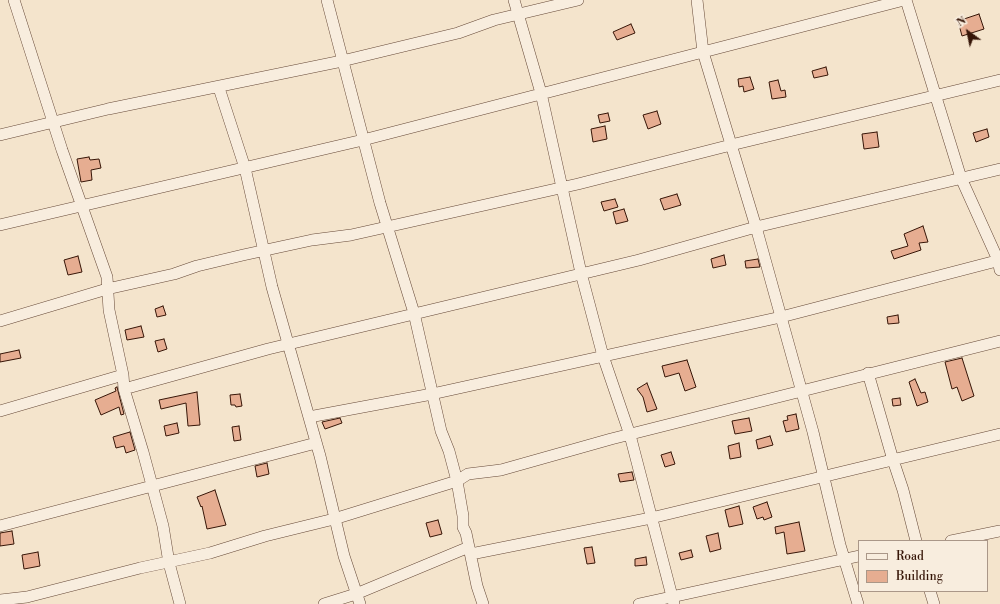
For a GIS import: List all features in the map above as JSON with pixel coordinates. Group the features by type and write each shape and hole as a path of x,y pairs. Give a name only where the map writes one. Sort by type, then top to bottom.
{"street":[{"path":"14,0 91,237 98,251 107,277 109,310 124,389 152,486 169,563 180,604"},
{"path":"327,0 380,203 414,313 440,431 449,451 457,481 464,516 463,526 470,550 477,586 483,604"},
{"path":"514,0 541,94 581,274 603,356 630,435 673,600"},
{"path":"0,135 53,122 342,62 458,33 494,20 578,0"},
{"path":"698,0 703,52 756,226 825,476 844,559 858,604"},
{"path":"0,225 363,140 905,0 961,178 999,263 781,317 432,394 309,417"},
{"path":"0,321 108,289 262,250 388,227 561,188 1000,80"},
{"path":"219,88 245,168 262,250 316,443 334,520 358,599"},
{"path":"124,389 288,344 639,260 756,226 1000,169"},
{"path":"0,600 27,597 125,571 169,563 334,520 457,481 468,474 501,470 868,373 1000,341"},
{"path":"868,373 892,460 903,490 916,540"},
{"path":"0,411 122,375"},
{"path":"324,604 358,599 470,550 651,518 1000,434"},
{"path":"0,526 316,443"},
{"path":"957,540 1000,531"},
{"path":"639,604 673,600 858,556"},
{"path":"930,592 934,604"}],"building":[{"path":"979,14 984,29 962,36 958,21"},
{"path":"631,24 635,33 617,40 613,32"},
{"path":"826,67 828,75 814,78 812,71"},
{"path":"750,77 754,89 744,92 743,86 739,87 738,79"},
{"path":"778,80 781,91 785,90 786,97 772,99 769,82"},
{"path":"657,111 661,124 648,129 643,115"},
{"path":"608,113 610,121 600,123 598,115"},
{"path":"605,126 607,139 593,142 591,129"},
{"path":"987,129 989,137 976,142 973,133"},
{"path":"877,132 879,147 864,149 862,134"},
{"path":"89,157 90,160 99,159 101,168 91,170 92,180 81,182 77,159"},
{"path":"677,194 681,205 664,210 660,199"},
{"path":"615,199 618,207 604,211 601,202"},
{"path":"624,209 628,221 616,224 613,212"},
{"path":"923,226 928,242 919,243 921,250 894,259 891,251 908,246 904,234"},
{"path":"724,255 726,265 713,268 711,259"},
{"path":"78,256 82,272 68,275 64,260"},
{"path":"758,259 760,267 746,268 745,261"},
{"path":"163,306 166,315 157,317 155,309"},
{"path":"898,315 899,323 888,324 887,317"},
{"path":"141,326 144,337 127,340 125,330"},
{"path":"164,339 167,349 158,352 155,341"},
{"path":"19,350 21,358 0,362 0,354"},
{"path":"962,358 974,396 962,401 957,387 952,389 945,362"},
{"path":"687,360 696,387 685,391 679,373 665,377 662,366"},
{"path":"915,379 921,393 925,392 928,402 917,406 909,382"},
{"path":"647,383 657,409 647,412 643,397 637,389"},
{"path":"117,387 124,414 121,415 119,407 101,415 95,400 116,391 115,388"},
{"path":"197,392 200,425 188,426 186,403 161,409 159,400"},
{"path":"240,394 242,406 236,407 235,405 231,405 230,395"},
{"path":"900,398 901,405 893,406 892,399"},
{"path":"796,414 799,429 786,432 783,421 788,420 787,416"},
{"path":"340,418 342,423 325,429 322,422"},
{"path":"749,418 752,431 735,434 732,421"},
{"path":"177,423 179,433 166,436 164,426"},
{"path":"239,426 241,440 234,441 232,427"},
{"path":"130,432 135,450 126,453 124,446 116,448 113,437"},
{"path":"770,436 773,445 758,449 756,440"},
{"path":"739,443 741,457 730,459 728,446"},
{"path":"671,452 675,464 665,467 661,455"},
{"path":"267,463 269,474 257,477 255,466"},
{"path":"632,472 634,480 620,482 618,474"},
{"path":"215,490 226,525 207,529 202,506 201,507 197,497"},
{"path":"767,502 772,517 764,520 763,517 757,519 753,507"},
{"path":"739,506 743,524 729,527 725,510"},
{"path":"438,520 442,534 430,537 426,523"},
{"path":"799,522 805,551 787,554 784,532 776,534 775,527"},
{"path":"12,531 14,544 0,546 0,533"},
{"path":"718,533 721,549 710,552 706,536"},
{"path":"592,547 595,563 587,564 584,548"},
{"path":"691,550 693,557 681,560 679,553"},
{"path":"38,552 40,566 24,569 22,555"},
{"path":"646,557 647,565 635,566 635,559"}]}
